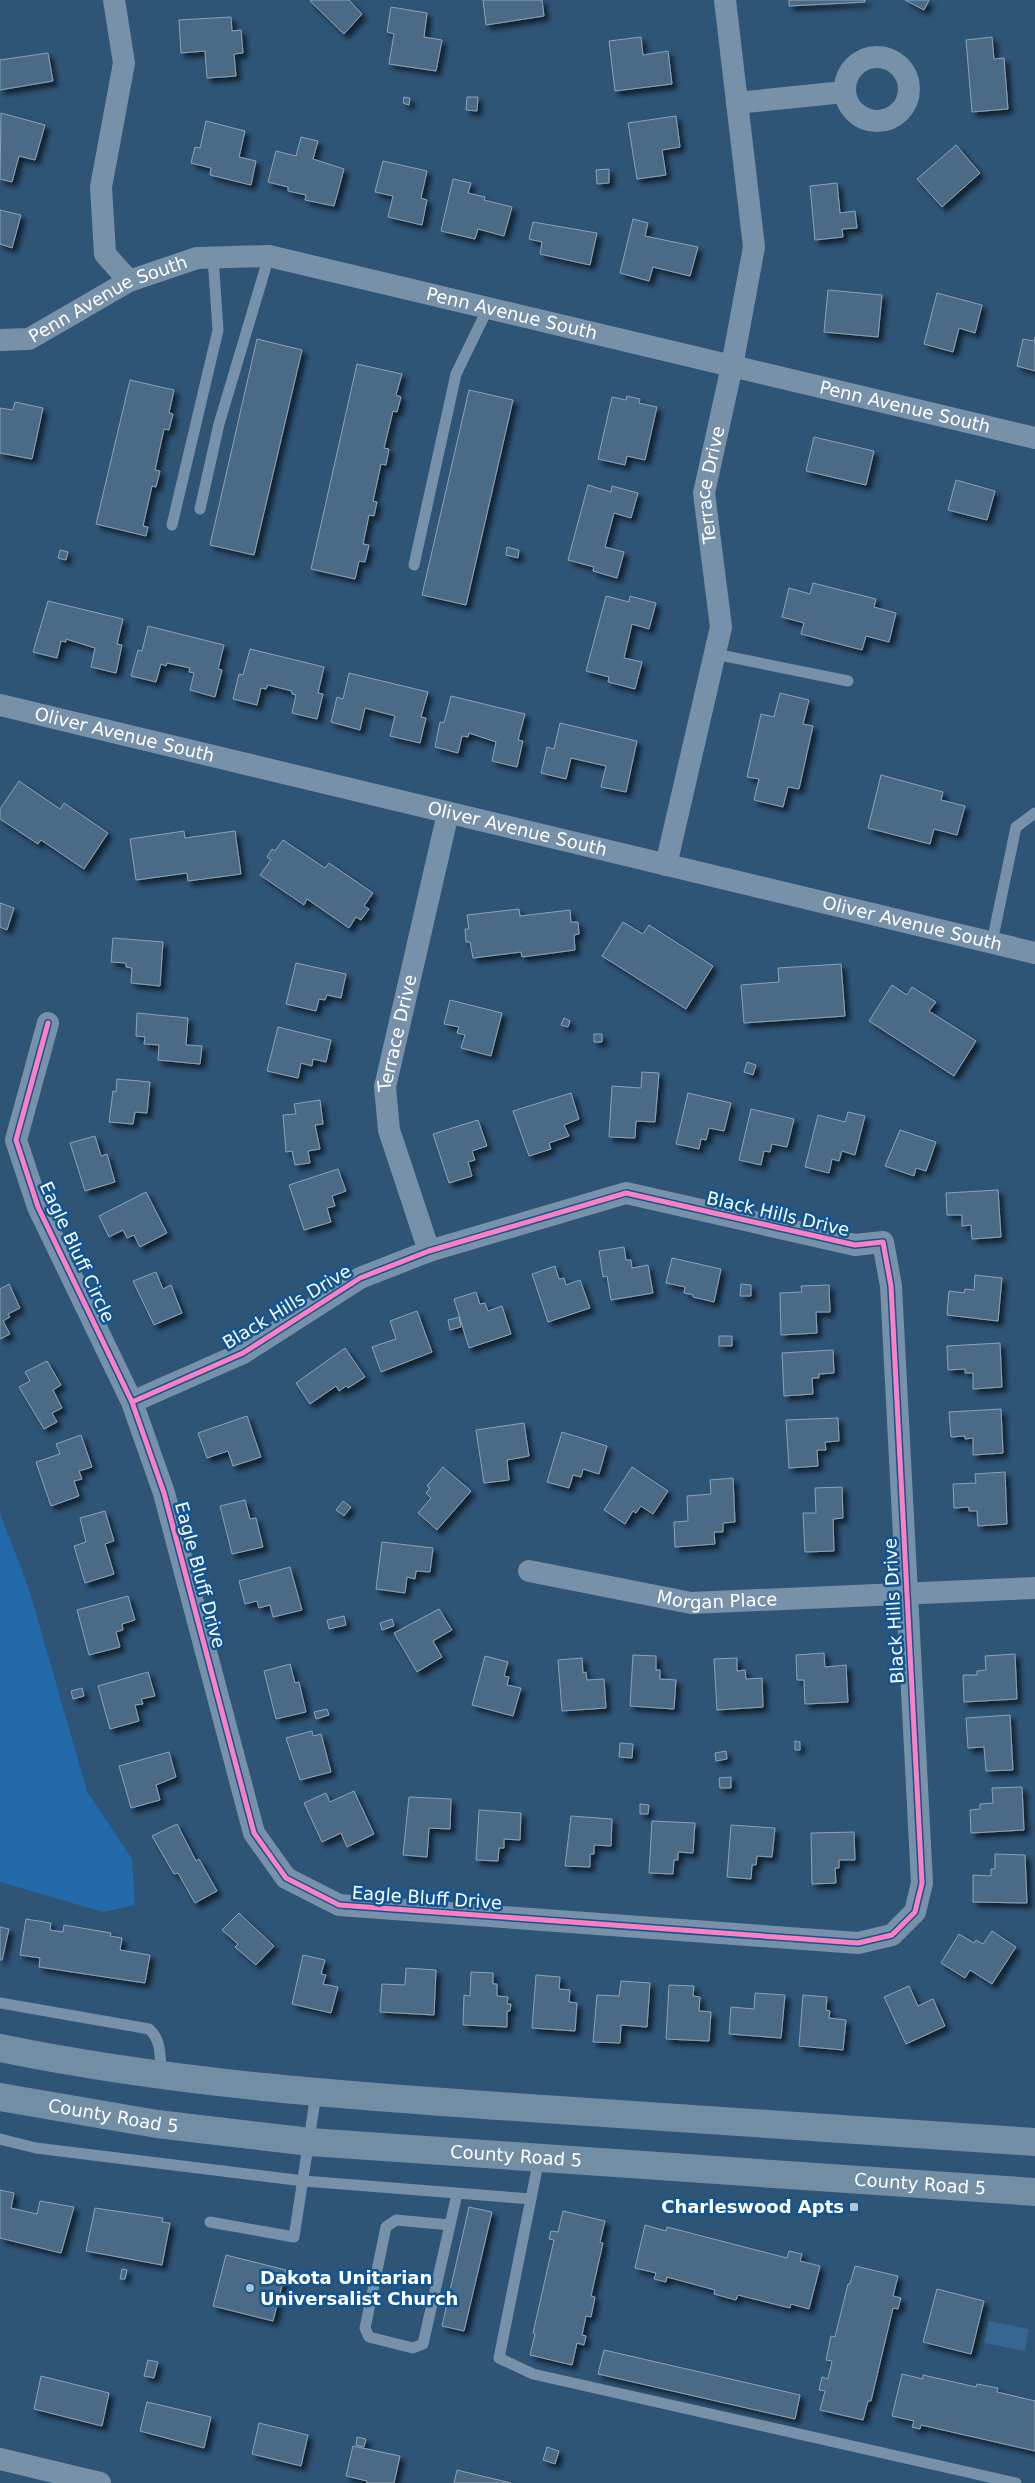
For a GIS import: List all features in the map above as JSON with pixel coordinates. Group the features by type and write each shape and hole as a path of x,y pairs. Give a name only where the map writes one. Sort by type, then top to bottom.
{"main road":[{"path":"0,2048 79,2064 161,2076 316,2094 1035,2142"},
{"name":"County Road 5","path":"0,2097 157,2124 310,2142 1035,2192"}],"street":[{"path":"114,0 124,63 101,187 106,254 129,281"},
{"name":"Terrace Drive","path":"666,864 721,627 704,493 732,366 754,247 725,0"},
{"path":"738,103 844,92"},
{"name":"Penn Avenue South","path":"0,340 29,339 129,281 197,258 270,256 1035,438"},
{"name":"Oliver Avenue South","path":"0,705 1035,952"},
{"name":"Terrace Drive","path":"429,1251 389,1130 386,1087 448,813"},
{"name":"Eagle Bluff Circle","path":"48,1023 16,1140 38,1207 132,1402"},
{"name":"Black Hills Drive","path":"132,1402 244,1353 360,1278 429,1251 626,1193 855,1246 883,1242 891,1286 922,1883 915,1912"},
{"name":"Eagle Bluff Drive","path":"132,1402 164,1493 254,1833 286,1878 339,1906 858,1943 892,1935 915,1912"},
{"name":"Morgan Place","path":"529,1571 691,1603 1035,1588"},
{"path":"0,2459 100,2483"}],"lane":[{"path":"200,509 219,424 270,256"},
{"path":"172,525 218,330 213,257"},
{"path":"414,565 456,374 488,308"},
{"path":"714,654 848,681"},
{"path":"992,942 1016,827 1035,813"},
{"path":"0,2003 149,2029 156,2035 159,2046 161,2076"},
{"path":"210,2222 294,2237 304,2182 316,2094"},
{"path":"0,2139 36,2148 304,2182 531,2200"},
{"path":"539,2159 499,2358 533,2374 1016,2483"},
{"path":"450,2225 396,2220 386,2227 365,2328 369,2337 413,2348 424,2344 457,2194"}],"shaded area":[{"path":"0,1513 29,1589 87,1791 132,1859 135,1905 103,1912 0,1882"},
{"path":"989,2321 1029,2329 1025,2351 984,2343"}],"building":[{"path":"311,0 349,0 362,14 344,34"},
{"path":"483,0 542,0 544,16 486,25"},
{"path":"789,0 865,0 865,2 789,6"},
{"path":"905,0 929,0 924,10"},
{"path":"391,7 427,13 424,37 442,40 436,71 389,64 394,34 387,32"},
{"path":"231,17 232,31 241,30 243,53 234,54 236,76 207,78 205,51 181,53 179,20"},
{"path":"641,37 643,55 668,51 672,84 615,91 609,41"},
{"path":"992,37 994,59 1004,58 1008,109 972,112 966,40"},
{"path":"48,53 53,81 0,90 0,60"},
{"path":"404,97 410,98 409,105 403,103"},
{"path":"467,97 478,97 477,111 466,110"},
{"path":"1,113 45,125 35,160 19,156 12,182 0,179"},
{"path":"676,116 680,147 662,150 666,175 637,179 628,123"},
{"path":"206,121 245,131 239,157 256,161 251,185 210,175 211,168 191,163 195,147 200,148"},
{"path":"301,137 318,141 313,159 344,169 334,206 305,200 306,195 288,191 288,187 268,182 276,151 296,156"},
{"path":"956,145 980,173 942,207 917,179"},
{"path":"383,161 427,171 421,198 427,200 422,225 388,217 393,196 375,192"},
{"path":"609,169 609,183 597,184 596,170"},
{"path":"453,179 471,183 468,193 485,197 484,200 512,207 504,236 478,229 475,239 441,231"},
{"path":"837,183 840,213 855,211 857,228 842,229 843,237 815,240 810,186"},
{"path":"0,210 21,215 12,248 0,244"},
{"path":"633,219 648,223 645,236 698,247 690,276 653,267 649,281 620,273"},
{"path":"533,222 597,233 590,265 540,254 542,242 529,239"},
{"path":"828,290 882,295 878,337 824,332"},
{"path":"937,293 982,305 975,333 959,328 953,352 924,344"},
{"path":"1035,337 1035,371 1017,366 1023,339 1034,341"},
{"path":"257,339 302,350 254,555 210,545"},
{"path":"357,364 402,374 396,395 401,397 397,412 393,411 384,448 389,449 386,465 381,464 373,501 377,502 374,516 369,515 363,544 369,545 365,562 359,561 355,579 311,569"},
{"path":"130,380 174,390 169,413 173,414 169,430 164,429 155,470 160,471 156,487 152,486 143,526 148,527 146,536 96,524"},
{"path":"469,390 513,400 466,605 422,595"},
{"path":"627,396 640,399 639,403 657,407 645,460 627,456 625,465 598,459 612,397 626,400"},
{"path":"15,402 43,408 32,459 0,453 0,408 13,410"},
{"path":"814,437 874,451 866,485 806,471"},
{"path":"956,480 995,491 987,520 948,510"},
{"path":"588,485 611,492 612,486 638,493 631,518 614,513 605,547 624,552 617,578 593,571 594,567 568,560"},
{"path":"507,547 519,550 518,558 506,555"},
{"path":"60,550 68,552 66,560 58,558"},
{"path":"813,583 876,599 874,607 896,613 889,642 866,636 862,650 801,634 804,623 782,617 789,588 810,594"},
{"path":"606,596 629,602 630,596 656,603 649,629 632,624 624,658 642,662 635,689 608,682 609,677 586,671"},
{"path":"48,601 123,619 117,644 122,645 116,673 91,667 95,648 66,639 66,642 61,641 57,658 33,652"},
{"path":"148,626 224,645 218,669 222,670 215,697 190,690 194,673 189,672 190,668 167,663 166,666 161,664 156,682 131,676 138,650 142,651"},
{"path":"250,649 324,667 318,693 323,694 317,719 292,713 296,695 292,694 292,691 268,685 266,689 261,688 257,705 233,699 239,674 243,675"},
{"path":"349,673 428,692 421,717 426,718 420,743 390,736 395,716 365,708 360,730 331,722 337,697 343,699"},
{"path":"780,693 809,700 803,724 813,726 799,789 788,787 783,807 754,800 759,779 747,777 761,714 774,717"},
{"path":"451,696 525,714 518,740 523,741 517,767 492,761 496,742 469,733 468,737 462,736 458,753 435,747 440,722 444,723"},
{"path":"560,723 637,741 626,792 601,787 606,766 571,758 566,779 541,773 547,747 554,749"},
{"path":"881,775 943,792 941,800 965,806 957,835 934,829 930,844 868,828"},
{"path":"19,781 60,809 64,803 108,833 84,869 41,840 38,844 0,819 0,809"},
{"path":"184,831 185,838 235,831 241,874 188,881 187,873 136,880 130,839"},
{"path":"283,840 325,868 329,863 373,893 364,906 369,909 361,920 356,917 349,928 307,899 304,905 260,875 271,860 267,857 272,849 275,851"},
{"path":"0,903 14,908 7,930 0,927"},
{"path":"519,909 520,916 570,910 571,922 578,922 579,934 574,935 575,950 522,957 521,952 473,958 470,942 466,942 465,929 469,929 467,915"},
{"path":"623,922 643,934 649,925 713,966 686,1009 602,956"},
{"path":"113,938 163,942 160,986 131,983 132,968 126,967 126,963 111,962"},
{"path":"296,963 346,974 341,998 327,995 325,1000 319,999 316,1011 286,1004"},
{"path":"841,964 845,1016 744,1023 741,985 779,982 778,968"},
{"path":"892,985 907,995 912,987 936,1002 929,1011 976,1041 954,1076 869,1021"},
{"path":"450,1000 502,1013 491,1056 461,1048 465,1035 457,1033 459,1027 444,1024"},
{"path":"137,1013 188,1018 186,1045 202,1046 200,1064 158,1060 159,1045 144,1044 145,1037 136,1036"},
{"path":"564,1018 570,1021 568,1027 561,1025"},
{"path":"278,1027 331,1040 326,1062 313,1059 312,1066 301,1063 298,1078 267,1071"},
{"path":"594,1034 602,1034 602,1042 594,1042"},
{"path":"747,1062 756,1065 753,1075 744,1072"},
{"path":"642,1072 659,1073 655,1122 636,1121 635,1138 609,1137 612,1086 641,1088"},
{"path":"117,1079 150,1082 147,1113 135,1112 133,1124 109,1122 113,1091 116,1092"},
{"path":"571,1093 579,1119 564,1125 569,1136 549,1143 551,1149 529,1156 513,1111"},
{"path":"688,1093 731,1103 724,1131 709,1128 706,1140 701,1139 699,1149 676,1144"},
{"path":"320,1100 323,1124 315,1125 320,1149 308,1151 310,1163 295,1165 292,1151 286,1152 283,1115 296,1114 294,1104"},
{"path":"751,1109 794,1119 787,1147 772,1144 770,1152 764,1151 761,1165 739,1160"},
{"path":"848,1112 865,1116 855,1155 842,1151 839,1161 832,1159 829,1173 805,1167 818,1115 845,1122"},
{"path":"478,1120 487,1146 472,1151 475,1160 468,1162 472,1176 449,1183 433,1134"},
{"path":"900,1130 936,1142 926,1171 916,1168 914,1176 885,1166"},
{"path":"95,1136 101,1156 107,1154 115,1182 85,1191 70,1143"},
{"path":"338,1169 346,1191 332,1196 335,1206 327,1208 331,1222 304,1230 289,1185"},
{"path":"998,1190 1001,1237 972,1239 971,1225 962,1226 962,1215 947,1215 946,1193"},
{"path":"146,1192 167,1233 140,1247 134,1235 127,1238 123,1230 109,1237 99,1216"},
{"path":"624,1247 626,1260 631,1260 632,1268 648,1265 653,1293 611,1300 607,1276 603,1277 599,1251"},
{"path":"672,1258 721,1269 714,1302 684,1293 685,1287 666,1283"},
{"path":"555,1266 559,1279 564,1278 566,1285 580,1280 590,1308 548,1322 532,1274"},
{"path":"156,1272 163,1289 171,1285 182,1313 154,1325 133,1281"},
{"path":"975,1275 1002,1278 998,1321 947,1315 949,1291 964,1293 965,1289 974,1290"},
{"path":"9,1284 20,1308 8,1314 10,1317 3,1321 10,1334 0,1339 0,1289"},
{"path":"741,1284 751,1285 751,1296 740,1296"},
{"path":"829,1285 830,1312 816,1312 817,1333 781,1335 780,1293 802,1292 801,1286"},
{"path":"476,1292 480,1304 485,1303 488,1311 502,1306 511,1334 469,1348 454,1299"},
{"path":"417,1311 432,1352 381,1372 372,1347 396,1339 390,1321"},
{"path":"459,1317 461,1327 450,1330 448,1320"},
{"path":"719,1336 732,1336 732,1346 719,1346"},
{"path":"1000,1343 1002,1387 973,1389 973,1373 965,1373 965,1369 948,1370 947,1346"},
{"path":"345,1348 365,1377 348,1388 346,1386 339,1391 336,1386 310,1404 296,1383"},
{"path":"833,1350 834,1373 819,1374 819,1378 812,1378 813,1394 784,1396 782,1353"},
{"path":"47,1361 61,1385 53,1390 62,1408 52,1413 57,1422 44,1429 19,1387 30,1381 25,1372"},
{"path":"1001,1409 1003,1453 973,1455 973,1438 965,1439 965,1436 951,1437 949,1412"},
{"path":"247,1416 261,1457 233,1466 228,1451 207,1458 198,1433"},
{"path":"838,1418 839,1441 825,1442 826,1450 817,1450 818,1466 789,1468 786,1420"},
{"path":"524,1423 529,1456 507,1460 509,1480 484,1483 476,1430"},
{"path":"562,1432 607,1446 599,1474 583,1469 581,1477 573,1475 569,1488 547,1482"},
{"path":"81,1435 92,1467 79,1471 82,1479 74,1481 79,1496 51,1506 36,1462 60,1454 56,1444"},
{"path":"443,1467 471,1491 437,1530 418,1513 431,1498 426,1493 430,1488 427,1486"},
{"path":"632,1467 668,1491 653,1514 641,1506 636,1513 633,1511 625,1524 604,1510"},
{"path":"1005,1472 1007,1524 978,1526 977,1511 969,1511 969,1507 954,1508 953,1484 976,1483 975,1474"},
{"path":"733,1478 735,1522 723,1523 723,1532 714,1532 715,1544 675,1547 674,1522 688,1521 687,1496 711,1494 710,1480"},
{"path":"842,1487 843,1518 833,1519 834,1551 805,1552 803,1513 816,1513 815,1488"},
{"path":"245,1500 250,1519 256,1518 263,1547 232,1554 220,1506"},
{"path":"343,1501 351,1507 344,1516 336,1510"},
{"path":"105,1511 114,1541 105,1544 114,1574 85,1583 74,1546 86,1542 80,1518"},
{"path":"382,1542 433,1548 430,1572 416,1571 415,1579 407,1577 405,1593 376,1589"},
{"path":"290,1567 302,1610 273,1617 270,1605 259,1608 257,1601 245,1604 239,1581"},
{"path":"128,1596 135,1620 122,1624 123,1630 116,1632 120,1647 89,1655 77,1610"},
{"path":"439,1609 452,1630 433,1641 442,1657 417,1672 394,1633"},
{"path":"344,1616 346,1625 329,1629 327,1620"},
{"path":"392,1619 394,1626 382,1630 380,1623"},
{"path":"824,1653 825,1667 846,1665 848,1702 805,1704 804,1680 797,1680 796,1655"},
{"path":"1015,1654 1017,1699 964,1702 963,1675 977,1675 977,1671 986,1670 985,1656"},
{"path":"633,1655 656,1656 656,1670 660,1670 660,1679 676,1680 674,1709 630,1706"},
{"path":"485,1656 508,1662 504,1676 509,1677 507,1685 521,1688 513,1716 472,1705"},
{"path":"582,1658 583,1673 586,1672 587,1680 604,1679 606,1708 562,1711 558,1660"},
{"path":"737,1658 737,1671 745,1670 746,1679 762,1678 763,1707 717,1710 714,1659"},
{"path":"290,1664 295,1683 299,1682 306,1712 276,1719 264,1671"},
{"path":"148,1672 155,1696 141,1699 143,1704 135,1705 139,1721 110,1729 98,1686"},
{"path":"82,1688 84,1696 73,1699 71,1691"},
{"path":"327,1709 329,1715 316,1719 314,1712"},
{"path":"1010,1715 1013,1770 986,1771 984,1747 968,1748 966,1718"},
{"path":"312,1731 313,1736 321,1734 331,1772 300,1780 286,1738"},
{"path":"795,1741 800,1742 800,1750 795,1750"},
{"path":"620,1743 633,1744 632,1758 619,1757"},
{"path":"726,1751 727,1759 716,1761 715,1753"},
{"path":"169,1752 176,1777 156,1785 160,1800 131,1808 119,1766"},
{"path":"731,1777 731,1788 720,1788 719,1778"},
{"path":"1022,1787 1024,1830 971,1833 970,1810 980,1809 980,1804 993,1803 992,1788"},
{"path":"354,1791 374,1834 347,1847 341,1833 322,1842 304,1803 326,1793 330,1802"},
{"path":"409,1797 451,1799 450,1829 429,1828 427,1857 403,1855"},
{"path":"640,1804 649,1805 648,1814 640,1814"},
{"path":"479,1810 521,1813 520,1840 504,1839 504,1848 499,1848 498,1861 476,1860"},
{"path":"571,1816 612,1819 611,1846 594,1845 594,1854 590,1854 590,1867 565,1866"},
{"path":"652,1821 695,1823 693,1853 678,1852 678,1860 674,1860 673,1874 649,1873"},
{"path":"177,1824 196,1861 199,1859 217,1891 195,1903 178,1873 174,1874 152,1836"},
{"path":"731,1825 775,1828 772,1857 757,1856 756,1865 752,1865 751,1879 727,1877"},
{"path":"854,1832 855,1860 839,1860 839,1868 835,1868 836,1883 812,1884 811,1833"},
{"path":"995,1854 1025,1855 1027,1903 973,1902 973,1875 991,1876 991,1869 995,1869"},
{"path":"239,1913 274,1946 256,1965 235,1947 238,1944 222,1930"},
{"path":"26,1919 51,1923 50,1930 63,1932 64,1925 111,1933 110,1936 122,1938 120,1950 150,1955 145,1983 39,1967 40,1958 20,1955"},
{"path":"0,1927 9,1929 2,1960 0,1960"},
{"path":"992,1931 1016,1947 992,1984 970,1970 965,1978 941,1963 959,1934 974,1943 976,1940 983,1944"},
{"path":"303,1955 325,1960 321,1974 326,1975 323,1984 338,1987 331,2013 292,2004"},
{"path":"406,1968 436,1970 434,2015 380,2012 382,1984 405,1985"},
{"path":"471,1972 493,1973 493,1984 497,1984 497,1996 508,1997 507,2004 511,2004 510,2011 507,2011 507,2027 463,2025 464,1995 470,1996"},
{"path":"536,1975 560,1977 559,1989 570,1990 569,2002 577,2003 575,2031 532,2028"},
{"path":"621,1981 650,1983 647,2027 621,2025 620,2043 593,2042 597,1995 619,1996"},
{"path":"669,1985 694,1986 693,1996 700,1997 699,2011 711,2012 709,2041 666,2039"},
{"path":"909,1986 918,2006 933,1999 945,2026 906,2044 884,1997"},
{"path":"755,1993 785,1995 781,2038 729,2034 731,2007 754,2009"},
{"path":"803,1995 827,1997 826,2010 830,2011 829,2018 846,2020 843,2050 799,2046"},
{"path":"0,2190 14,2193 11,2208 37,2214 40,2201 74,2207 61,2253 0,2238"},
{"path":"469,2207 492,2212 464,2331 442,2326"},
{"path":"95,2208 163,2218 162,2222 170,2223 162,2265 86,2251"},
{"path":"563,2211 605,2221 600,2242 603,2243 591,2296 595,2297 591,2317 586,2316 582,2335 586,2336 584,2345 577,2343 572,2365 530,2355 535,2334 533,2333 554,2240 549,2239 551,2231 558,2232"},
{"path":"645,2225 666,2231 667,2227 787,2258 789,2251 802,2254 800,2261 820,2266 809,2309 791,2304 790,2308 738,2295 736,2300 714,2294 715,2290 667,2277 666,2282 654,2279 656,2273 635,2268"},
{"name":"Dakota Unitarian Universalist Church","path":"226,2255 286,2270 273,2321 213,2306"},
{"path":"855,2266 898,2276 893,2296 901,2298 898,2309 893,2308 871,2401 868,2401 863,2420 820,2410 825,2391 819,2390 822,2377 828,2379 832,2361 826,2360 831,2336 835,2337 848,2284 850,2284"},
{"path":"122,2269 127,2270 125,2279 120,2279"},
{"path":"937,2289 984,2301 971,2354 923,2342"},
{"path":"604,2350 800,2395 795,2419 598,2374"},
{"path":"148,2360 158,2362 154,2378 144,2376"},
{"path":"902,2374 923,2379 923,2375 976,2387 977,2384 998,2388 997,2392 1035,2401 1035,2451 921,2425 920,2429 912,2427 914,2421 892,2416"},
{"path":"41,2376 109,2393 102,2426 34,2409"},
{"path":"147,2402 211,2417 204,2448 140,2431"},
{"path":"259,2423 308,2435 301,2466 252,2454"},
{"path":"357,2437 366,2439 364,2447 356,2445"},
{"path":"353,2446 400,2456 394,2483 367,2483 367,2481 346,2476"},
{"path":"547,2447 559,2451 555,2464 543,2460"},
{"path":"457,2470 511,2483 454,2483"}],"cycle path":[{"path":"48,1023 16,1140 38,1207 132,1402 164,1493 254,1833 286,1878 339,1905 858,1943 892,1935 915,1912 922,1883 891,1286 883,1242 855,1245 626,1193 429,1251 360,1278 243,1353 132,1402"}],"place":[{"name":"Charleswood Apts","path":"854,2207"},
{"name":"Dakota Unitarian Universalist Church","path":"250,2288"}]}
